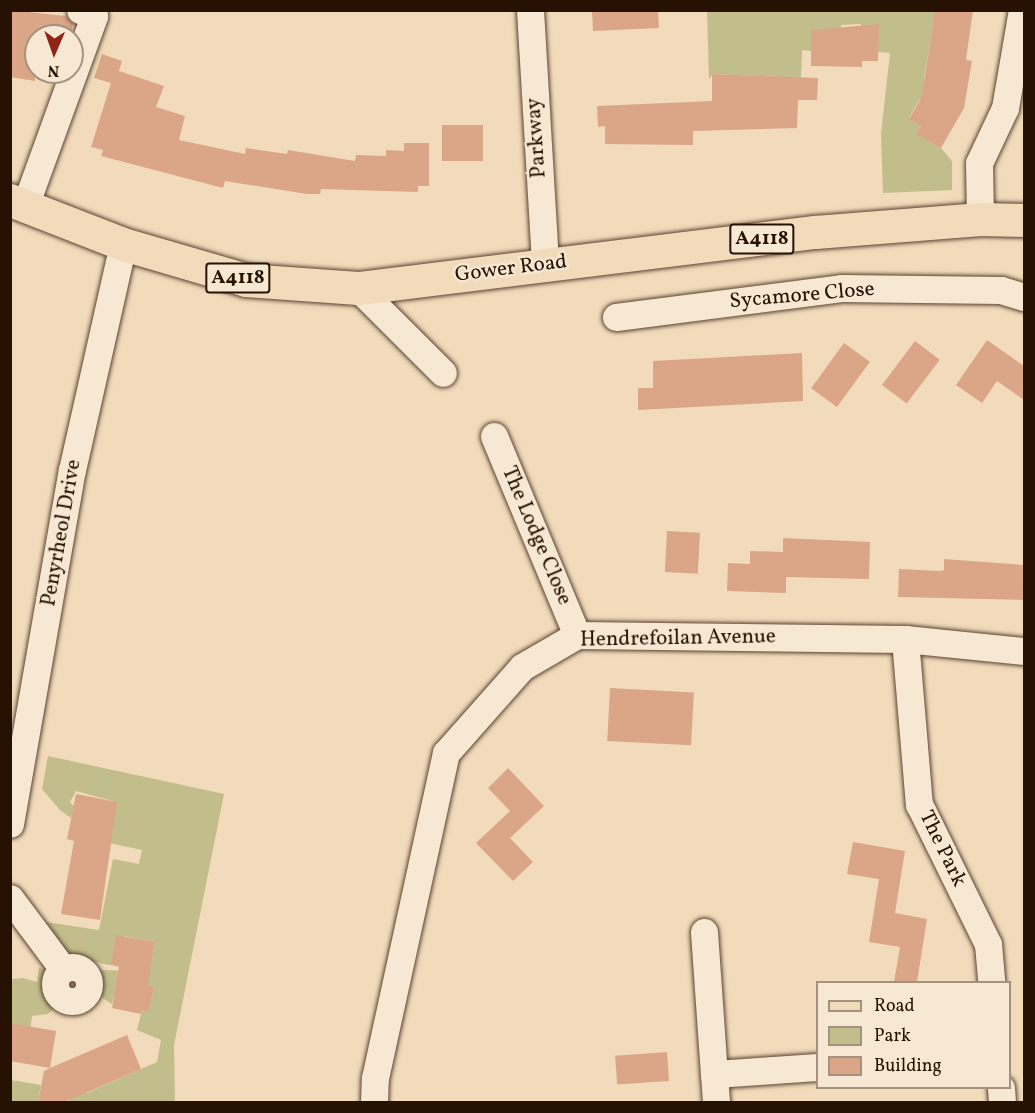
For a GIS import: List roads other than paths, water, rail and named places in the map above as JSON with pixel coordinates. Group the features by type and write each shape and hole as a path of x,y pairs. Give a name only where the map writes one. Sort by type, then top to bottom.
{"main road":[{"name":"Gower Road","path":"18,203 123,244 246,280 358,288 815,232 980,219 1024,220"}],"street":[{"path":"18,203 94,16 81,10"},
{"name":"Parkway","path":"530,10 545,266"},
{"path":"980,219 980,163 1005,108 1022,10"},
{"name":"Penyrheol Drive","path":"10,824 72,471 123,244"},
{"path":"358,288 443,373"},
{"name":"Sycamore Close","path":"616,317 841,288 1001,290 1024,297"},
{"name":"The Lodge Close","path":"494,436 577,635"},
{"name":"Hendrefoilan Avenue","path":"374,1102 375,1078 446,753 522,667 577,635 905,639 1024,651"},
{"name":"The Park","path":"905,639 920,804 988,944 992,981"},
{"path":"10,898 63,969"},
{"path":"704,932 716,1102"},
{"path":"714,1074 816,1067"}]}
